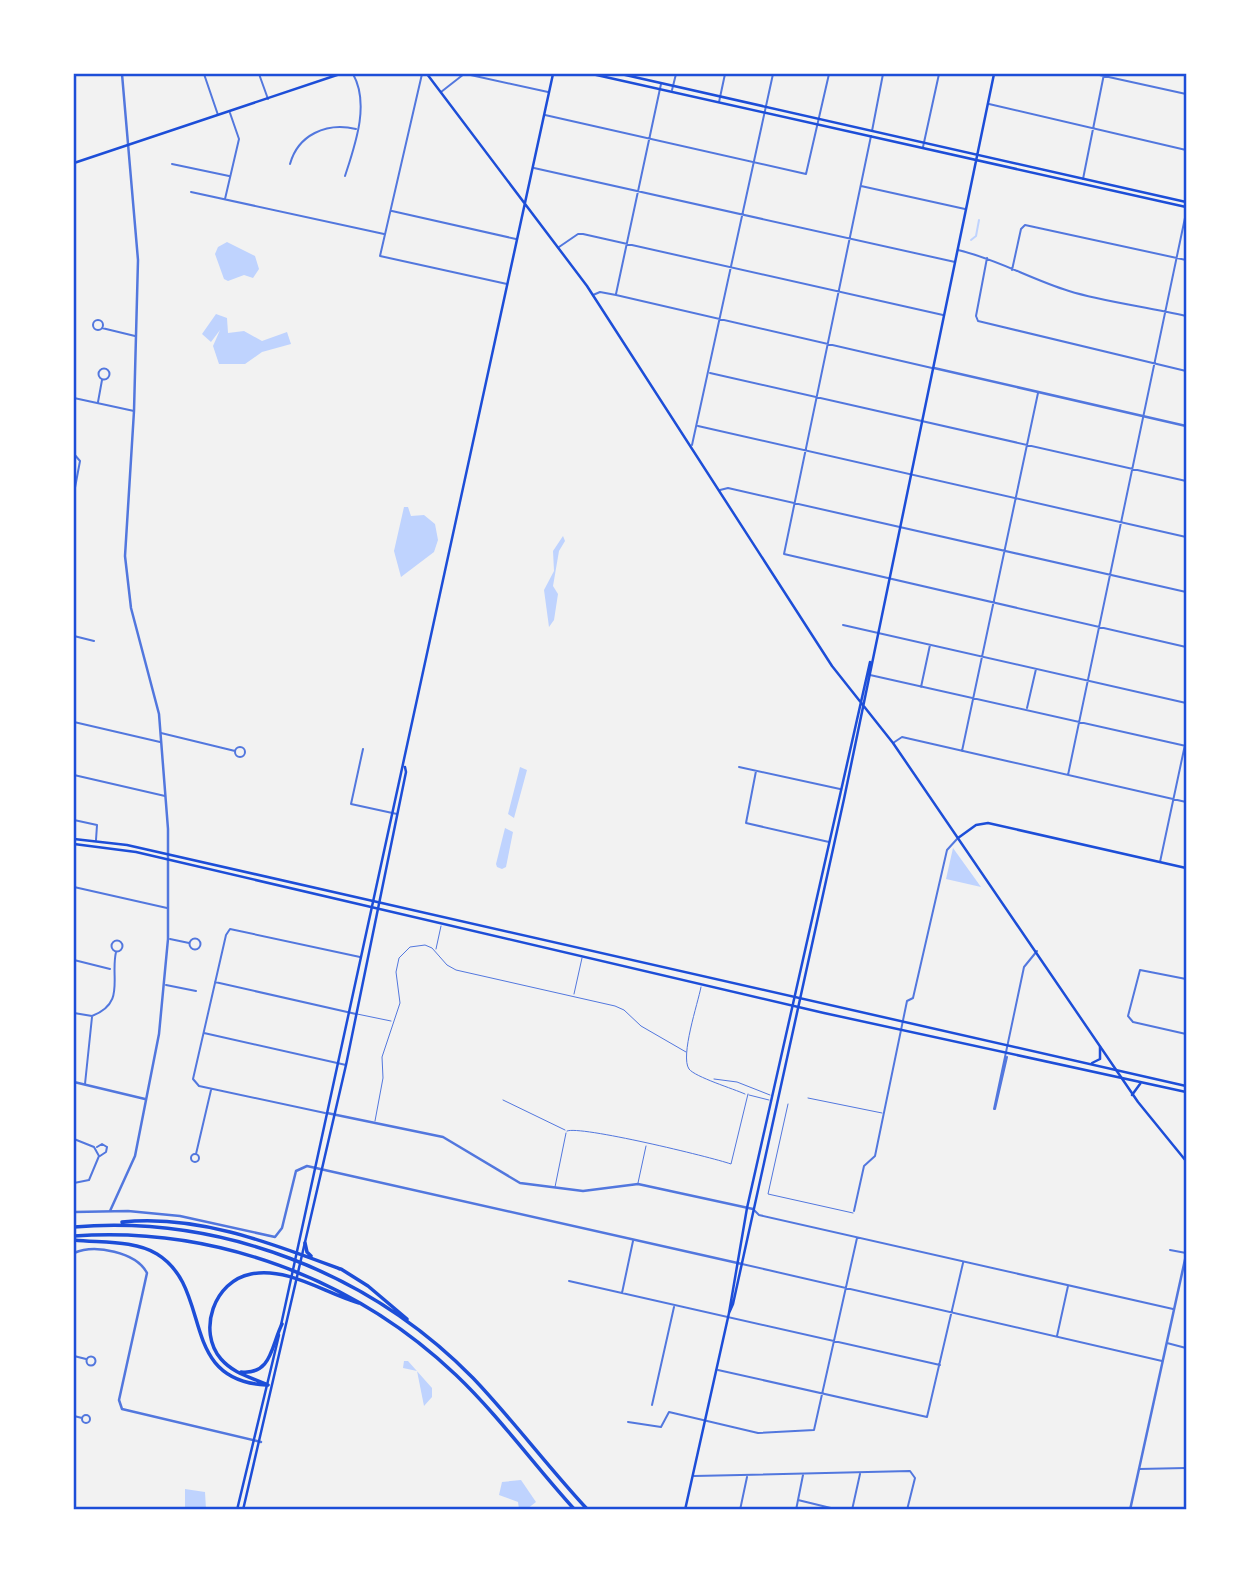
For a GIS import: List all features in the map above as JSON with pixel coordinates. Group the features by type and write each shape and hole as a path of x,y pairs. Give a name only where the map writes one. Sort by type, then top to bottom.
{"highway":[{"path":"74,1227 141,1221 192,1225 228,1232 340,1269"},
{"path":"111,1224 209,1235 284,1256 344,1281 412,1325"},
{"path":"74,1238 159,1237 236,1251 323,1282 364,1305 442,1362 575,1510"},
{"path":"74,1238 138,1247 160,1256 182,1280 204,1347 212,1360 236,1379 268,1385"},
{"path":"305,1243 309,1255 340,1269 393,1306 473,1378 588,1510"},
{"path":"268,1385 235,1370 217,1354 210,1323 213,1307 221,1293 243,1276 278,1274 364,1305"},
{"path":"235,1370 251,1373 264,1367 282,1324"}],"main road":[{"path":"74,163 340,74"},
{"path":"424,74 441,92 592,295 789,603 859,702 893,743 1037,951 1132,1095 1186,1161"},
{"path":"243,1510 296,1286 315,1168 392,813 405,767 553,74"},
{"path":"592,74 614,76 660,89 1186,207"},
{"path":"621,74 1186,202"},
{"path":"685,1510 717,1370 747,1208 859,702 871,660 994,74"},
{"path":"728,1315 742,1264 835,843 871,660"},
{"path":"237,1510 291,1283 305,1243 346,1065 381,902 405,767"},
{"path":"957,839 976,825 988,823 1186,869"},
{"path":"74,839 96,840 168,854 1186,1086"},
{"path":"74,844 127,850 799,1007 1186,1092"},
{"path":"1091,1063 1100,1059 1100,1047"},
{"path":"1132,1095 1142,1082"}],"street":[{"path":"110,1211 132,1168 166,985 168,939 168,854 161,733 156,703 137,636 127,574 126,537 134,411 138,260 122,74"},
{"path":"204,74 219,116"},
{"path":"259,74 268,99"},
{"path":"345,176 357,129 360,99 353,74"},
{"path":"424,74 380,256 507,284"},
{"path":"441,92 465,74 548,92"},
{"path":"672,91 676,74"},
{"path":"719,102 725,74"},
{"path":"691,447 710,373 773,74"},
{"path":"544,115 807,173 829,74"},
{"path":"883,74 784,554 1186,647"},
{"path":"923,147 939,74"},
{"path":"1095,74 1186,94"},
{"path":"1082,184 1104,75"},
{"path":"615,295 661,83"},
{"path":"988,104 1186,150"},
{"path":"74,107 74,112"},
{"path":"225,200 239,139 230,112"},
{"path":"290,164 295,146 308,136 336,127 357,129"},
{"path":"172,164 230,177"},
{"path":"533,168 955,262"},
{"path":"860,186 966,210"},
{"path":"191,192 385,235"},
{"path":"391,211 517,240"},
{"path":"1068,775 1186,213"},
{"path":"1012,271 1024,225 1186,260"},
{"path":"558,247 580,234 944,315"},
{"path":"957,250 987,258 1012,271 1072,292 1186,316"},
{"path":"987,258 976,320 1046,340 1186,371"},
{"path":"592,295 600,292 615,295 1186,426"},
{"path":"102,328 136,337"},
{"path":"710,373 1186,481"},
{"path":"98,403 103,379"},
{"path":"962,751 1038,392"},
{"path":"74,398 134,411"},
{"path":"698,426 1186,537"},
{"path":"74,454 80,461 74,491"},
{"path":"719,491 728,488 1186,592"},
{"path":"74,522 74,527"},
{"path":"74,578 74,586"},
{"path":"843,625 1186,703"},
{"path":"74,636 94,640"},
{"path":"921,687 930,644"},
{"path":"1027,710 1036,668"},
{"path":"870,675 1186,746"},
{"path":"74,722 162,742"},
{"path":"161,733 235,751"},
{"path":"893,743 902,737 1186,802"},
{"path":"1160,862 1186,740"},
{"path":"363,749 351,804 398,814"},
{"path":"739,767 840,789"},
{"path":"757,771 746,823 835,843"},
{"path":"74,775 166,796"},
{"path":"74,820 97,825 96,840"},
{"path":"854,1211 864,1166 874,1158 903,1030 906,1001 913,998 947,850 957,839"},
{"path":"74,887 168,908"},
{"path":"361,957 230,929 226,934 203,1032 194,1084 443,1137 514,1180 583,1191 638,1184 753,1209 759,1215 1174,1309"},
{"path":"168,939 190,943"},
{"path":"74,1013 92,1016 105,1010 114,998 117,983 112,970 116,951"},
{"path":"1006,1054 1008,1060 1005,1074 998,1106 994,1110 993,1104 1024,967 1037,951"},
{"path":"74,960 112,970"},
{"path":"1186,979 1140,970 1129,1019 1186,1034"},
{"path":"215,982 357,1014"},
{"path":"166,985 196,991"},
{"path":"85,1085 92,1016"},
{"path":"203,1032 346,1065"},
{"path":"74,1082 146,1099"},
{"path":"196,1154 212,1089"},
{"path":"74,1139 97,1149"},
{"path":"74,1183 89,1180 99,1156 106,1152 107,1147 102,1144 97,1149"},
{"path":"97,1149 99,1156"},
{"path":"74,1212 110,1211 180,1216 275,1237 282,1228 296,1171 302,1166 742,1264 1163,1362"},
{"path":"751,1219 759,1215"},
{"path":"628,1422 661,1427 669,1412 758,1433 814,1430 857,1237"},
{"path":"622,1293 634,1240"},
{"path":"74,1252 89,1249 113,1252 134,1261 146,1270 147,1279 119,1400 120,1407 261,1442"},
{"path":"1129,1510 1186,1254 1170,1250"},
{"path":"717,1370 927,1417 963,1261"},
{"path":"569,1281 940,1365"},
{"path":"1057,1336 1069,1285"},
{"path":"652,1405 675,1305"},
{"path":"1167,1343 1186,1348"},
{"path":"74,1356 87,1359"},
{"path":"74,1416 82,1418"},
{"path":"1139,1469 1186,1468"},
{"path":"693,1476 910,1471 915,1478 907,1510"},
{"path":"852,1510 860,1473"},
{"path":"796,1510 803,1474"},
{"path":"740,1510 748,1476"},
{"path":"798,1500 839,1510"},
{"path":"1185,1510 1186,1501"}],"lane":[{"path":"435,951 443,916"},
{"path":"375,1121 383,1078 382,1057 400,1003 396,972 401,954 417,945 435,951 447,965 456,970 624,1010 641,1027 686,1052"},
{"path":"573,997 584,949"},
{"path":"704,976 686,1052 690,1070 748,1094 778,1097"},
{"path":"357,1014 393,1022"},
{"path":"712,1079 737,1082 772,1098"},
{"path":"503,1100 567,1131 574,1129 731,1164 748,1094"},
{"path":"808,1098 884,1114"},
{"path":"788,1104 768,1194 852,1213 854,1211"},
{"path":"555,1188 567,1131"},
{"path":"638,1184 646,1144"}],"water":[{"path":"227,242 255,256 259,269 253,278 244,275 228,281 224,279 215,254 218,247"},
{"path":"216,314 227,318 228,333 244,331 262,341 287,332 291,344 262,352 245,364 219,364 213,346 220,330 211,342 202,334"},
{"path":"404,507 408,507 411,516 424,515 435,524 438,540 434,552 401,577 394,551"},
{"path":"563,536 565,541 559,551 553,586 558,594 554,620 549,627 544,590 554,571 553,551"},
{"path":"520,767 527,770 514,818 508,814"},
{"path":"505,828 513,832 506,867 502,869 496,864"},
{"path":"953,848 981,887 946,879"},
{"path":"404,1361 408,1361 417,1371 403,1368"},
{"path":"417,1371 432,1388 432,1397 424,1406"},
{"path":"521,1480 536,1502 527,1509 519,1509 518,1502 499,1495 502,1482"},
{"path":"185,1489 205,1492 206,1509 185,1509"}],"waterway":[{"path":"971,240 976,236 979,220"}]}
